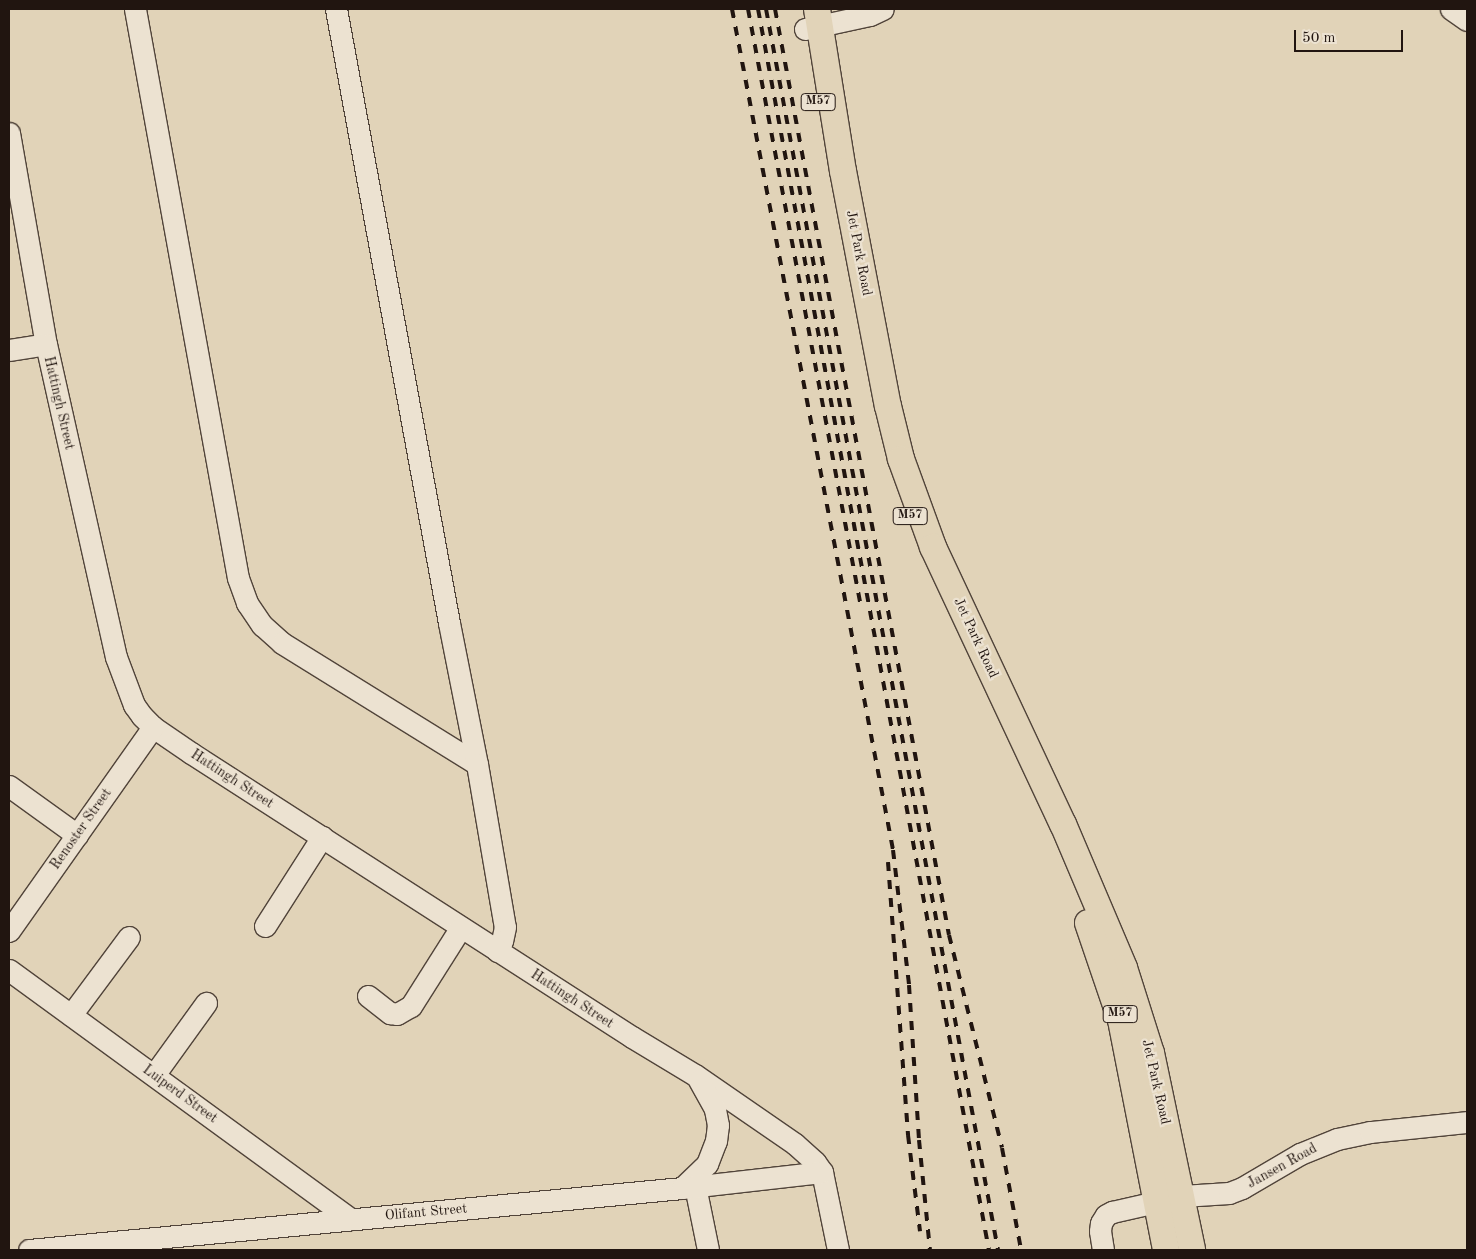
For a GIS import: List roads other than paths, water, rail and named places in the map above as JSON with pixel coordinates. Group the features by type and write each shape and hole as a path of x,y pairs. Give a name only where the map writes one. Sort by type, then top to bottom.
{"main road":[{"name":"Jet Park Road","path":"811,18 843,170 888,406 901,459 937,554 1063,824 1118,950 1152,1053 1192,1250"},
{"name":"Jet Park Road","path":"811,18 880,412 900,489 933,573 1056,834 1110,984 1121,1020 1166,1250"}],"street":[{"path":"135,9 238,578 248,603 262,625 282,643 477,764"},
{"path":"336,9 449,623 477,764 505,927 502,941 496,951"},
{"path":"811,18 870,15 883,9"},
{"path":"1451,9 1467,20"},
{"name":"Hattingh Street","path":"9,133 46,344 116,657 134,705 153,727 496,951 695,1075 795,1144 815,1162 822,1172"},
{"path":"9,350 46,344"},
{"name":"Renoster Street","path":"9,931 153,727"},
{"path":"9,786 77,835"},
{"path":"265,926 322,837"},
{"path":"368,996 390,1013 398,1014 411,1006 461,927"},
{"path":"71,1015 129,936"},
{"name":"Luiperd Street","path":"9,970 352,1219"},
{"path":"154,1075 206,1003"},
{"path":"695,1075 715,1109 718,1125 716,1141 707,1164 689,1187 708,1250"},
{"name":"Jansen Road","path":"1103,1250 1100,1231 1101,1223 1106,1215 1126,1208 1182,1196 1218,1195 1242,1188 1300,1154 1337,1139 1370,1132 1467,1122"},
{"path":"822,1172 838,1250"},
{"name":"Olifant Street","path":"29,1250 689,1187 822,1172"}],"railway":[{"path":"732,9 893,850 909,985 919,1140 930,1250"},
{"path":"748,9 861,607"},
{"path":"758,9 989,1250"},
{"path":"766,9 998,1250"},
{"path":"775,9 949,935 1002,1148 1021,1250"},
{"path":"888,862 908,1135 920,1231"}]}
